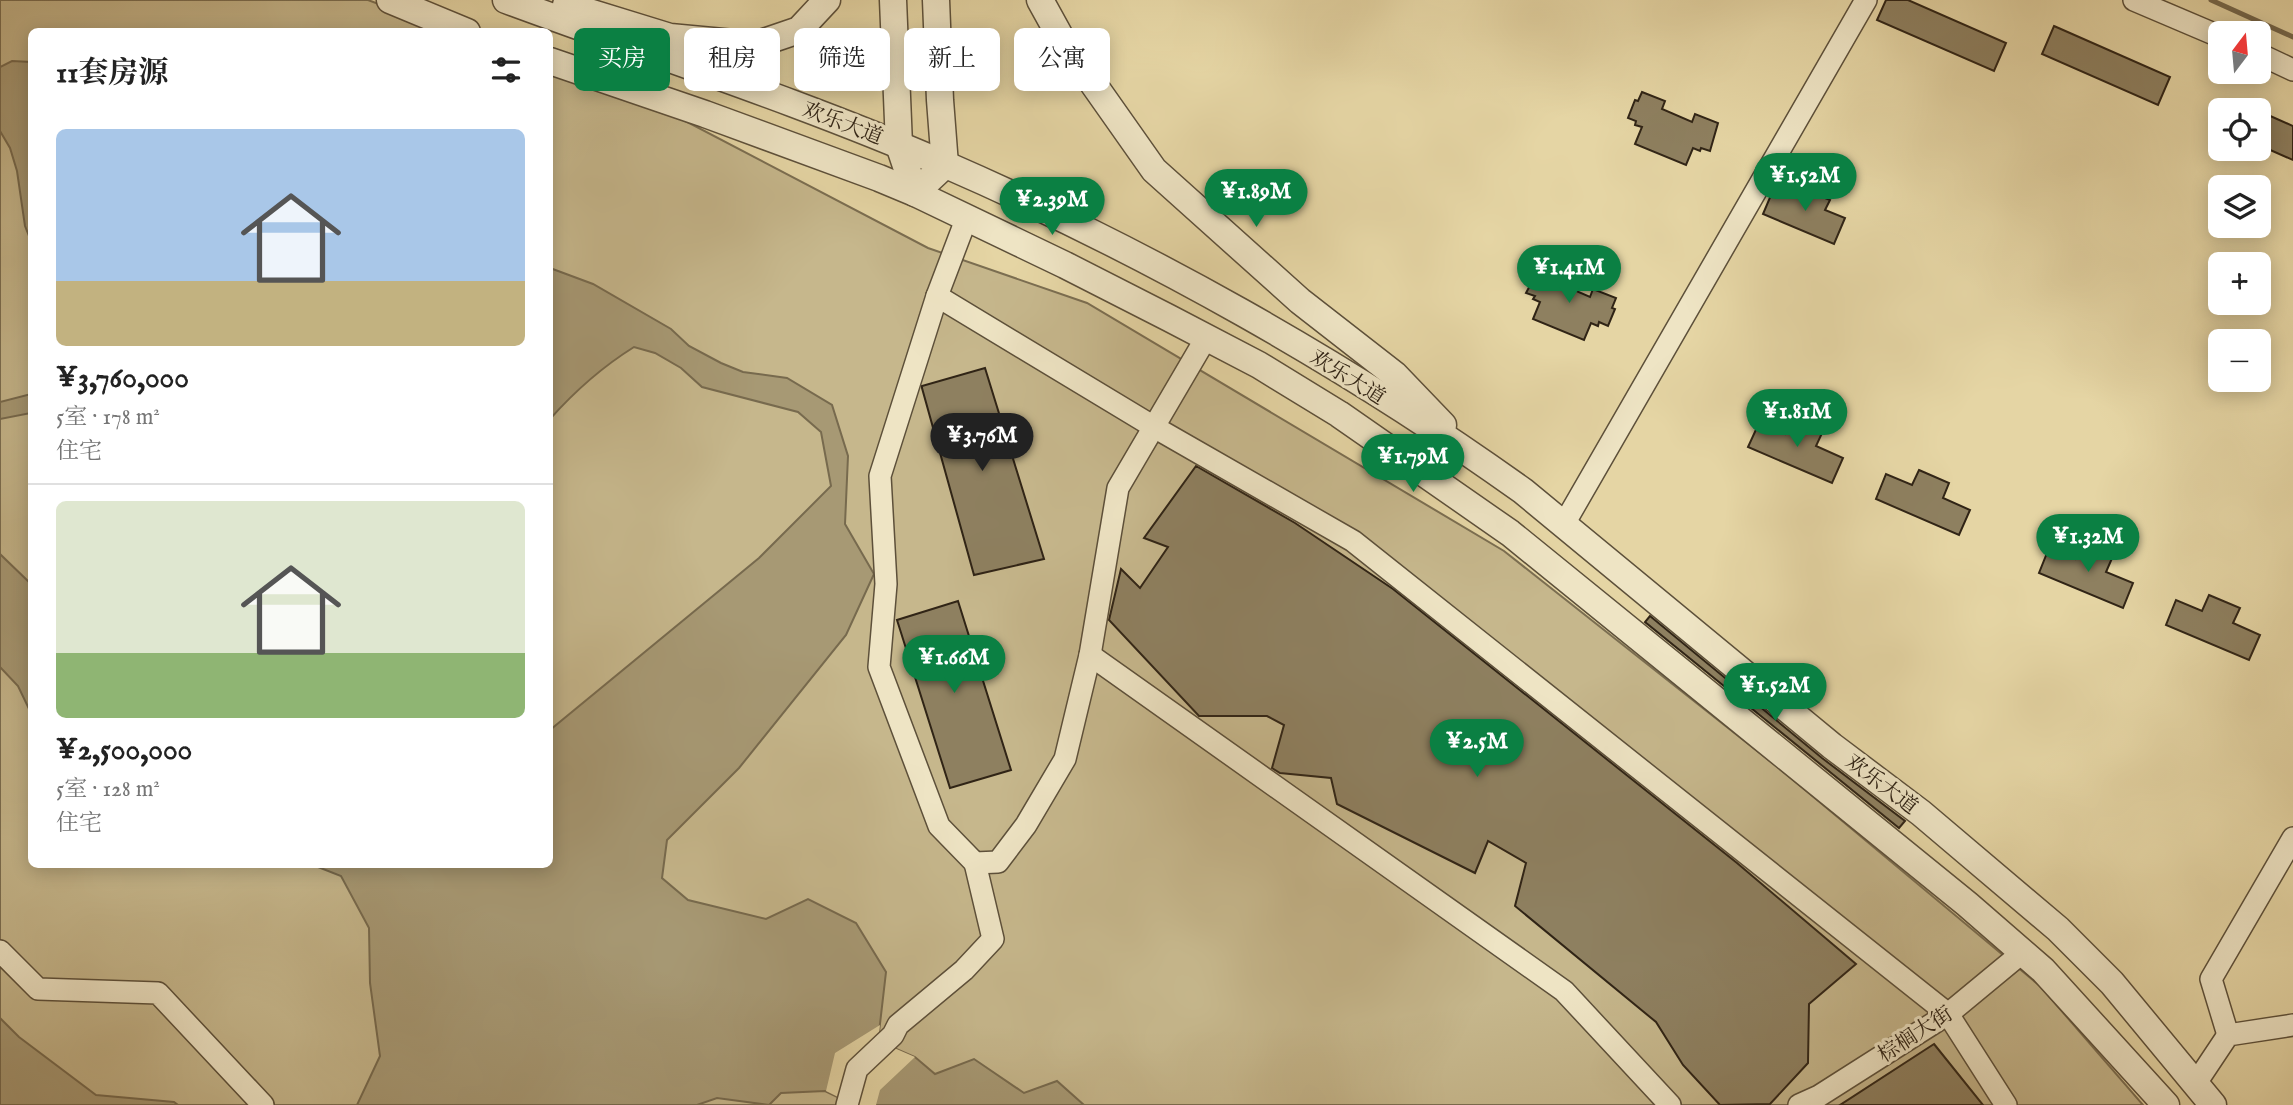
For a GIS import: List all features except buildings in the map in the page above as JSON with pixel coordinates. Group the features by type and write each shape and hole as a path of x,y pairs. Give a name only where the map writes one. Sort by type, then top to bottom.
{"street":[{"path":"390,0 457,28"},
{"name":"欢乐大道","path":"506,0 684,65"},
{"path":"550,0 670,37 755,45 799,30 827,0"},
{"path":"893,0 899,145 915,193 945,164 936,0"},
{"path":"1040,0 1061,38 1154,170 1300,301 1395,375 1471,454"},
{"path":"1563,524 1866,0"},
{"path":"2134,0 2208,31"},
{"path":"2272,60 2293,69"},
{"name":"欢乐大道","path":"553,62 720,120 915,193 1065,265 1259,365 1339,414 1510,533 1705,689 2023,952 2092,1022 2166,1105"},
{"path":"720,120 728,91"},
{"name":"欢乐大道","path":"755,91 945,164 1135,256 1252,319 1471,454 1563,524 1832,746 1921,813 2058,929 2112,983 2213,1105"},
{"path":"847,1105 857,1069 893,1035 898,1026 964,970 993,939 975,863 939,826 879,667 886,584 880,475 937,296 967,217"},
{"path":"1065,265 1082,230"},
{"path":"937,296 1353,541 1948,1014 2006,1105"},
{"path":"975,863 998,862 1026,825 1065,759 1090,655 1118,488 1206,338"},
{"path":"1090,655 1564,991 1670,1105"},
{"path":"2228,1035 2211,979 2293,838"},
{"path":"0,951 38,989 158,993 262,1105"},
{"name":"棕榈大街","path":"1799,1105 1819,1096 1948,1014 2023,952"},
{"path":"2196,1083 2228,1035 2293,1025"}],"shaded area":[{"path":"0,0 368,0 442,28 28,28 28,868 553,868 553,70 574,78 574,91 610,91 672,114 928,248 1087,303 1504,551 1780,769 2040,986 2143,1105 0,1105"},
{"path":"12,61 28,62 28,234 17,171 10,148 0,131 0,67"},
{"path":"553,269 593,284 671,329 689,346 721,363 743,372 787,378 832,405 848,456 845,524 874,574 846,635 739,768 667,840 662,878 688,900 766,919 808,899 856,923 886,972 878,1041 915,1057 935,1074 974,1059 1024,1093 1057,1081 1084,1105 854,1105 825,1091 781,1093 769,1105 717,1098 697,1105 357,1105 380,1056 370,983 369,928 341,876 321,868 553,868 553,728 759,558 831,486 821,432 798,412 702,387 681,368 655,353 634,347 589,380 553,416"},
{"path":"28,395 28,414 0,419 0,402"},
{"path":"0,554 28,581 28,707 18,686 0,667"},
{"path":"0,1018 19,1037 96,1095 174,1102 178,1105 0,1105"}],"pier":[{"path":"880,1025 878,1041 915,1057 880,1090 876,1105 854,1105 826,1091 835,1053"}],"waterway":[{"path":"2211,0 2293,37"}]}
